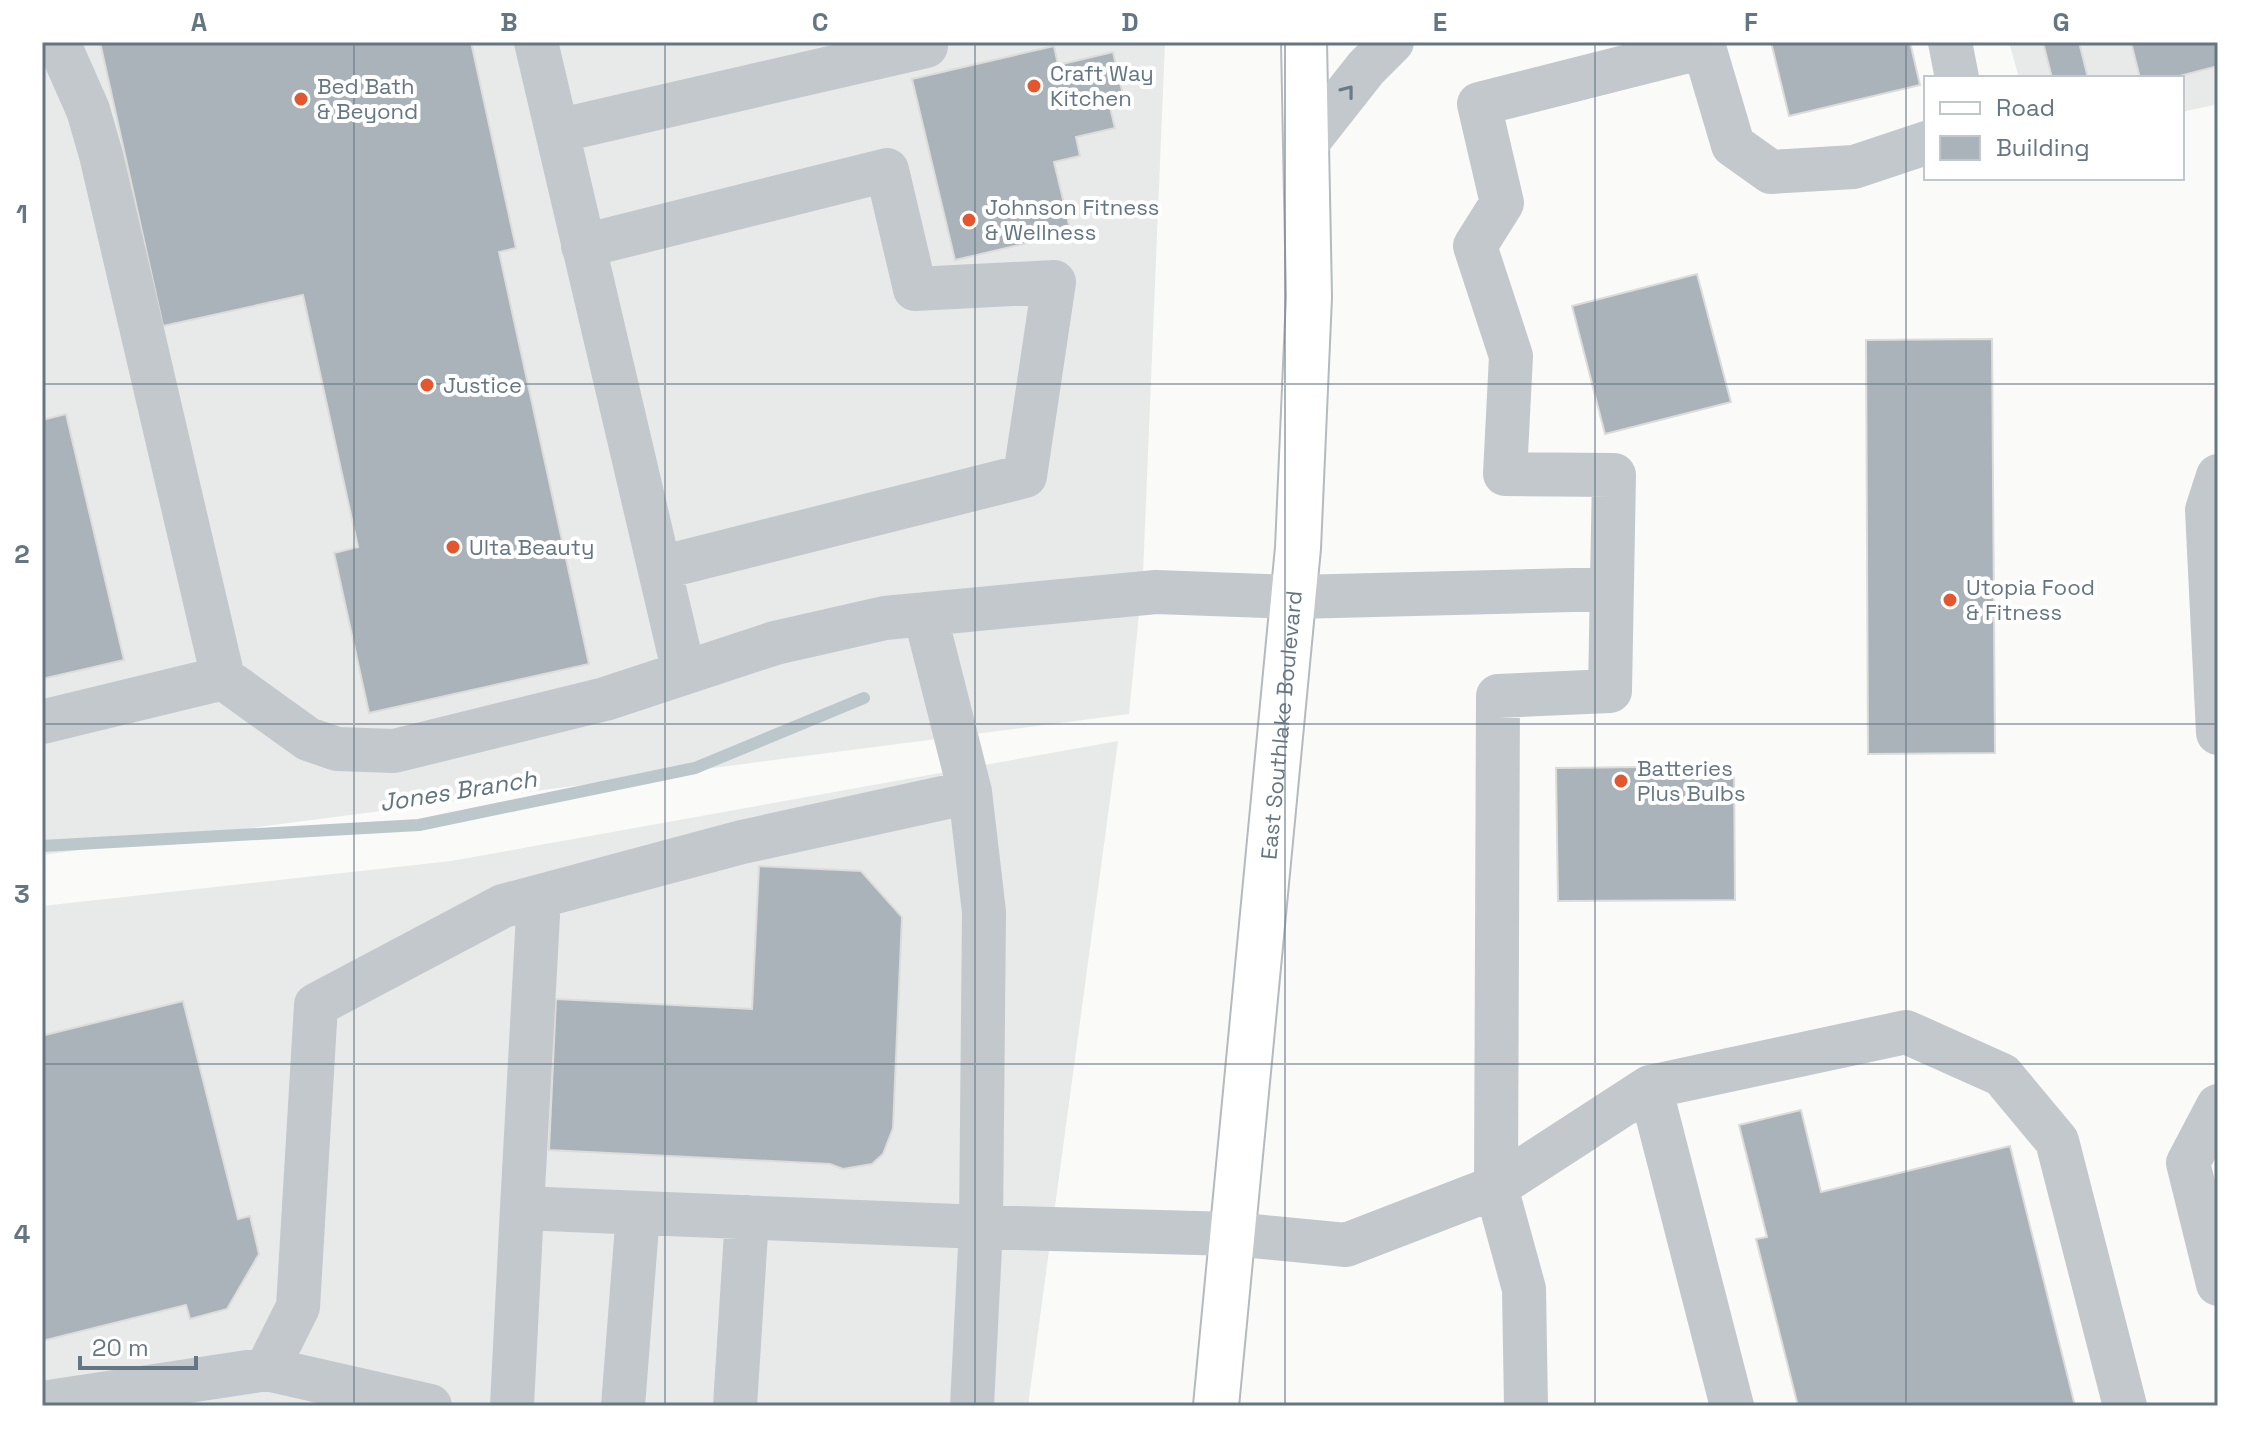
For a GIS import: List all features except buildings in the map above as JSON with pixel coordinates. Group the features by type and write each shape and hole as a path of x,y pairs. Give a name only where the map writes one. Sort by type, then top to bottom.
{"main road":[{"name":"East Southlake Boulevard","path":"1216,1406 1294,597 1309,297 1304,42"}],"lane":[{"path":"58,42 88,110 101,155 223,678 308,739 337,749 364,753 394,751 605,699 734,655 851,624 925,614 1156,592 1294,597 1612,589"},
{"path":"536,42 684,673"},
{"path":"557,131 926,46 925,42"},
{"path":"1307,143 1366,68 1392,42"},
{"path":"1950,42 1957,76"},
{"path":"1526,1406 1524,1289 1496,1187 1498,696 1610,691 1614,475 1505,474 1511,356 1475,246 1502,203 1479,104 1703,44 1733,145 1771,172 1854,167 1924,144"},
{"path":"583,246 887,170 915,289 1054,282 1025,476 660,568"},
{"path":"2218,476 2207,510 2218,733"},
{"path":"925,614 970,792 984,912 981,1227 972,1406"},
{"path":"42,722 223,678"},
{"path":"267,1369 298,1307 316,1005 503,906 742,842 970,792"},
{"path":"512,1406 539,897"},
{"path":"522,1208 1233,1234 1346,1245 1496,1187 1650,1087 1906,1032 2002,1075 2057,1141 2125,1406"},
{"path":"1650,1087 1732,1406"},
{"path":"2218,1106 2188,1163 2218,1284"},
{"path":"623,1406 638,1213"},
{"path":"735,1406 747,1217"},
{"path":"42,1403 267,1369 430,1406"}],"shaded area":[{"path":"42,42 1165,42 1143,574 1129,714 42,855"},
{"path":"2009,42 2218,42 2218,104 2184,112 2184,76 2018,76"},
{"path":"1118,741 1028,1406 42,1406 42,906 451,861"}],"waterway":[{"name":"Jones Branch","path":"42,846 419,825 695,768 864,698"}],"place":[{"name":"Craft Way Kitchen","path":"1034,86"},
{"name":"Bed Bath & Beyond","path":"301,99"},
{"name":"Johnson Fitness & Wellness","path":"969,220"},
{"name":"Justice","path":"427,385"},
{"name":"Ulta Beauty","path":"453,547"},
{"name":"Utopia Food & Fitness","path":"1950,600"},
{"name":"Batteries Plus Bulbs","path":"1621,781"}]}
